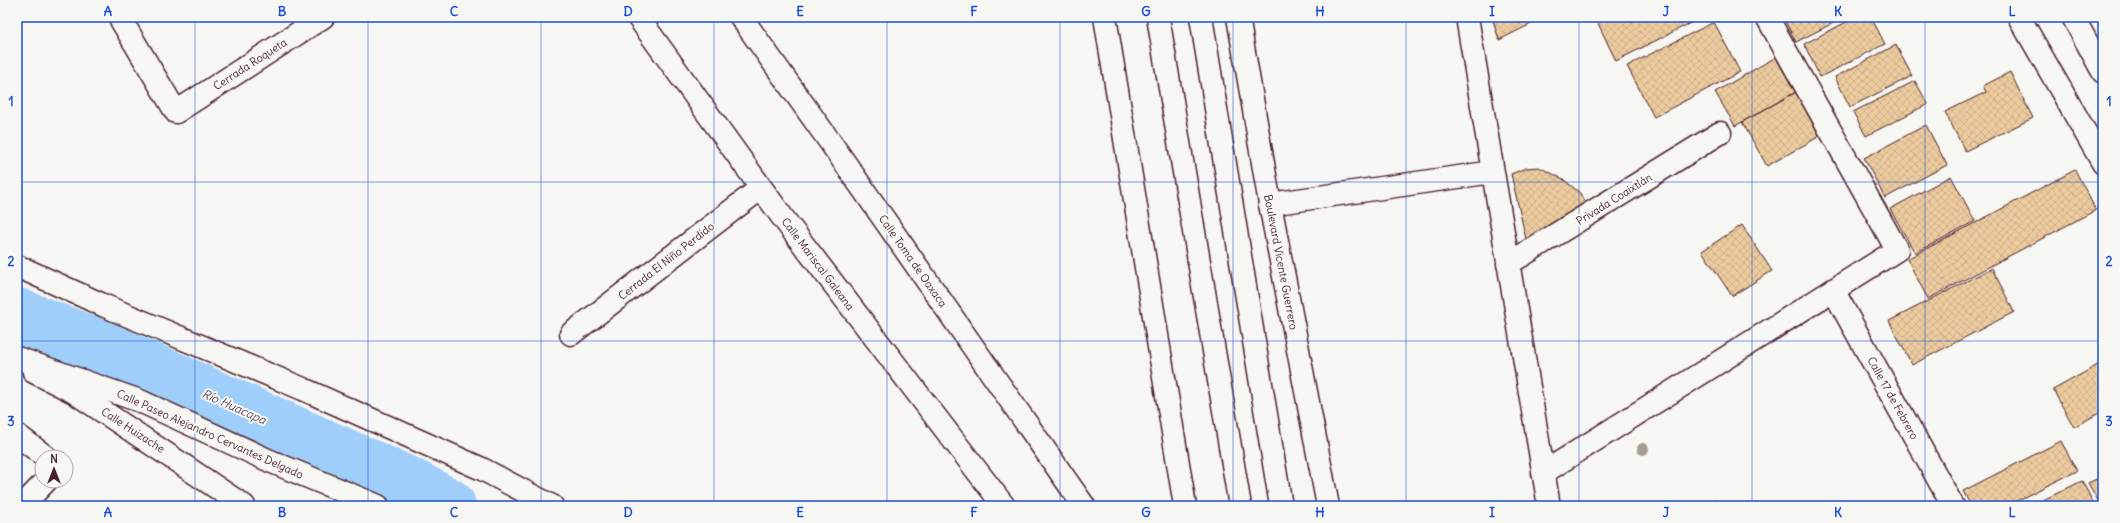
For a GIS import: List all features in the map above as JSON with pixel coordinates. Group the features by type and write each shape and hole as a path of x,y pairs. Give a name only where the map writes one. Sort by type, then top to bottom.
{"main road":[{"name":"Cerrada Roqueta","path":"121,20 176,112 323,17"},
{"name":"Calle Mariscal Galeana","path":"638,17 761,188 1004,506"},
{"name":"Calle Toma de Oaxaca","path":"741,17 838,152 1084,506"},
{"path":"1105,17 1185,506"},
{"path":"1158,17 1240,506"},
{"path":"1201,17 1281,506"},
{"name":"Boulevard Vicente Guerrero","path":"1238,17 1270,204 1328,506"},
{"path":"1467,17 1549,506"},
{"path":"1544,472 1897,250 1767,17"},
{"path":"2019,17 2103,163"},
{"path":"2073,17 2103,72"},
{"name":"Privada Coaixtlán","path":"1508,264 1720,133"},
{"path":"1270,204 1493,172"},
{"name":"Cerrada El Niño Perdido","path":"571,334 761,188"},
{"path":"17,266 105,306 303,389 475,466 552,506"},
{"name":"Calle 17 de Febrero","path":"1833,290 1953,506"},
{"name":"Calle Paseo Alejandro Cervantes Delgado","path":"17,358 140,401 270,461 378,506"},
{"name":"Calle Huizache","path":"17,363 74,392 244,506"},
{"path":"17,435 35,449"},
{"path":"22,506 38,489"}],"building":[{"path":"1492,17 1545,17 1499,40"},
{"path":"1595,17 1702,17 1616,61"},
{"path":"1783,17 1845,17 1796,42"},
{"path":"1856,17 1871,17 1885,44 1820,77 1804,44"},
{"path":"1714,22 1740,72 1654,117 1627,66"},
{"path":"1896,45 1912,76 1850,107 1835,77"},
{"path":"1776,57 1796,92 1735,126 1715,92"},
{"path":"2010,72 2033,118 1965,151 1945,112 1986,92 1983,86"},
{"path":"1915,81 1928,104 1866,136 1853,112"},
{"path":"1796,92 1820,136 1767,166 1742,122"},
{"path":"1926,125 1947,165 1885,198 1864,158"},
{"path":"1539,167 1563,179 1580,193 1585,203 1526,239 1511,174 1526,168"},
{"path":"2075,170 2096,210 1928,299 1907,259"},
{"path":"1951,176 1975,221 1915,253 1890,209"},
{"path":"1742,225 1772,271 1732,296 1702,251"},
{"path":"1992,268 2014,312 1912,365 1889,321"},
{"path":"2103,362 2103,411 2074,427 2053,390"},
{"path":"2061,441 2077,471 2006,506 1971,506 1963,491"},
{"path":"2103,476 2103,506 2101,506 2088,483"},
{"path":"2082,481 2095,506 2038,506 2037,503"},
{"path":"1716,500 1720,506 1707,506"},
{"path":"2030,501 2033,506 2021,506"}],"waterway":[{"name":"Río Huacapa","path":"17,316 101,348 409,485 448,506"}]}
